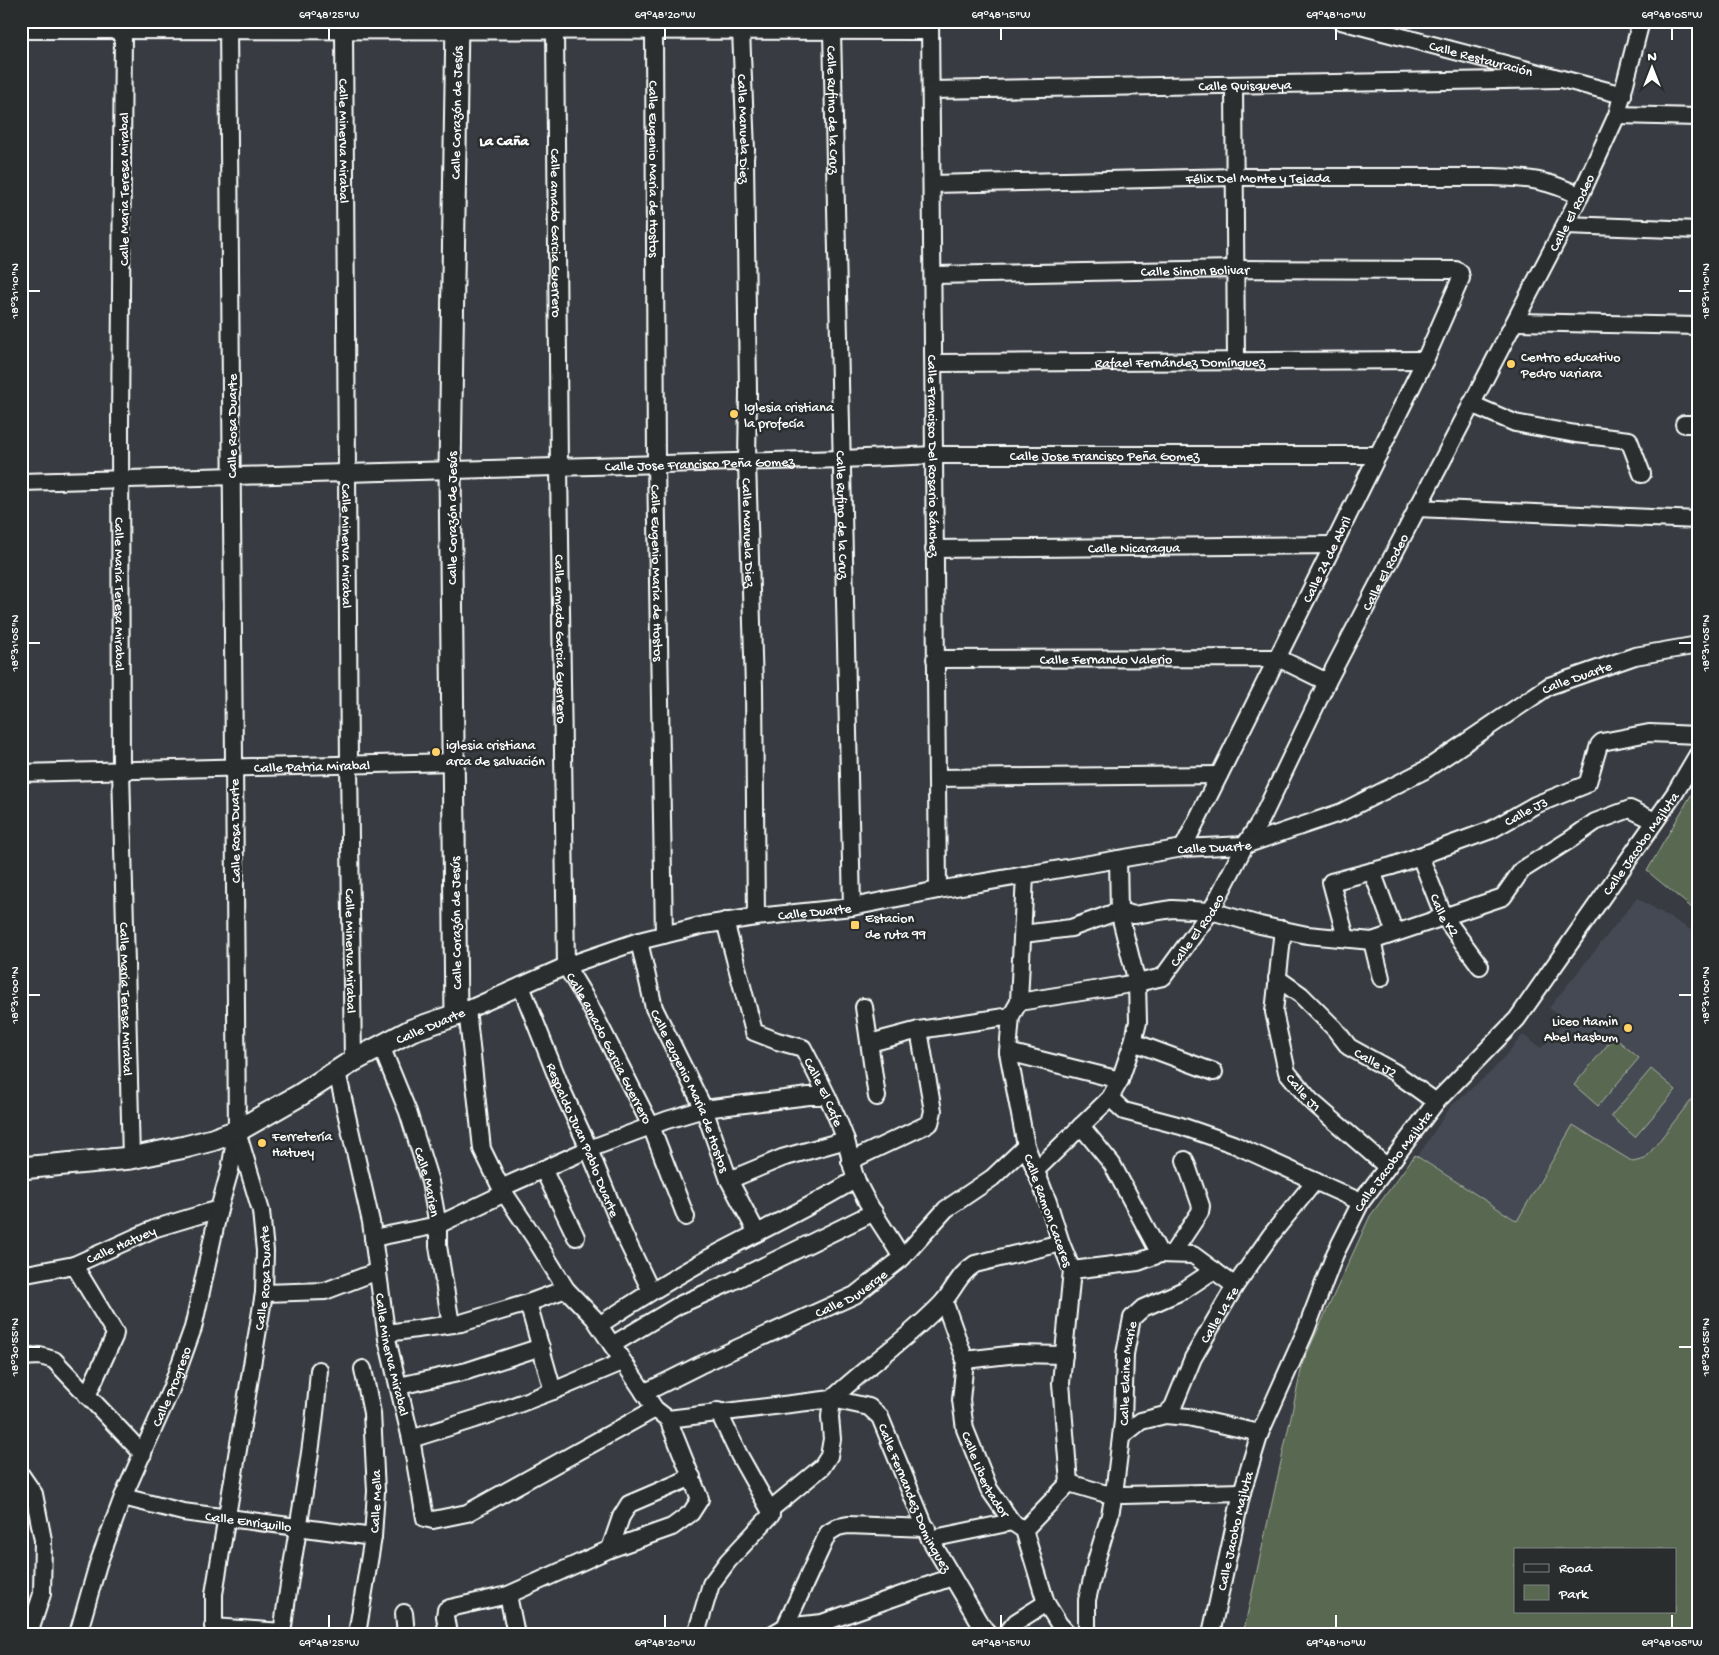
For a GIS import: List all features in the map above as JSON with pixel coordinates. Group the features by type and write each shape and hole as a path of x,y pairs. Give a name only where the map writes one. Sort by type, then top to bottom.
{"street":[{"name":"Calle Restauración","path":"1340,21 1623,95"},
{"name":"Calle El Rodeo","path":"1019,1002 1163,977 1211,911 1245,845 1261,820 1327,682 1416,508 1566,225 1617,115 1641,21"},
{"path":"21,30 123,30 228,26 344,30 457,26 555,31 832,31 930,26"},
{"name":"Calle Rosa Duarte","path":"214,1630 214,1594 228,1519 264,1293 265,1251 261,1211 237,1131 228,26"},
{"name":"Calle Corazón de Jesús","path":"457,26 450,470 452,762 462,1012"},
{"name":"Calle Francisco Del Rosario Sánchez","path":"930,26 934,275 934,549 938,890"},
{"name":"Calle Maria Teresa Mirabal","path":"123,30 121,770 131,1158"},
{"name":"Calle Minerva Mirabal","path":"344,30 349,765 345,1066 373,1238 386,1333 411,1439 425,1518"},
{"name":"Calle amado Garcia Guerrero","path":"555,31 566,966 589,1004 652,1126 686,1217"},
{"name":"Calle Eugenio Maria de Hostos","path":"654,31 656,464 664,935"},
{"name":"Calle Manuela Diez","path":"741,31 746,150 744,158 748,392 747,462 754,688 756,916"},
{"name":"Calle Rufino de la Cruz","path":"832,31 852,907"},
{"name":"Calle Quisqueya","path":"931,90 1560,79"},
{"path":"1234,86 1236,360"},
{"path":"1617,115 1698,117"},
{"name":"Félix Del Monte y Tejada","path":"932,184 1235,177 1524,177 1545,181 1580,196"},
{"path":"1566,225 1698,230"},
{"name":"Calle Simon Bolivar","path":"934,275 1235,269 1456,270"},
{"name":"Calle 24 de Abril","path":"1183,848 1425,360 1461,278 1460,273 1456,270"},
{"path":"1515,322 1698,326"},
{"name":"Rafael Fernández Domínguez","path":"934,363 1425,360"},
{"path":"1471,404 1515,423 1576,434 1629,440 1642,474"},
{"name":"Calle Jose Francisco Peña Gomez","path":"21,482 935,455 1378,455"},
{"path":"1416,508 1698,520"},
{"name":"Calle Nicaragua","path":"934,549 1333,545"},
{"name":"Calle Duarte","path":"21,1168 131,1158 185,1147 237,1131 300,1095 345,1066 412,1030 462,1012 566,966 639,941 725,921 756,916 852,907 938,890 1183,848 1245,845 1342,812 1425,770 1549,686 1635,656 1698,645"},
{"path":"1278,658 1327,682"},
{"name":"Calle Fernando Valerio","path":"936,659 1278,658"},
{"name":"Calle J3","path":"1346,938 1331,882 1392,866 1491,830 1535,805 1585,785 1588,782 1599,745 1602,742 1650,733 1698,735"},
{"name":"Calle Jacobo Majluta","path":"1211,1634 1242,1492 1260,1433 1306,1330 1335,1254 1361,1202 1386,1166 1436,1102 1517,1019 1675,793 1698,754"},
{"name":"Calle Patria Mirabal","path":"21,773 452,762"},
{"path":"937,778 1220,775"},
{"path":"1023,934 1070,928 1119,911 1134,915 1172,909 1211,911 1260,925 1307,935 1372,941 1503,897 1522,870 1595,822 1630,809 1655,821"},
{"name":"Calle K2","path":"1420,856 1444,916 1480,966"},
{"path":"1035,1171 1110,1098 1120,1080 1133,1042 1138,1022 1137,983 1119,911 1118,859"},
{"path":"1372,871 1395,933"},
{"name":"Calle Ramon Caceres","path":"1025,875 1019,1002 1011,1016 1008,1052 1026,1146 1072,1270 1061,1383 1069,1483"},
{"name":"Calle El Cafe","path":"725,921 754,1032 803,1048 846,1140 856,1179 902,1258"},
{"name":"Calle J1","path":"1282,929 1274,1012 1287,1072 1310,1100 1386,1166"},
{"name":"Calle Eugenio Maria de Hostos","path":"639,941 654,1008 704,1108 728,1180 757,1234"},
{"path":"1372,941 1381,978"},
{"name":"Calle J2","path":"1277,978 1301,995 1334,1028 1349,1047 1394,1072 1436,1102"},
{"name":"Respaldo Juan Pablo Duarte","path":"521,986 562,1090 589,1149 624,1236 651,1292"},
{"path":"864,1007 877,1097"},
{"path":"448,1634 446,1610 508,1595 610,1549 672,1527 691,1513 700,1499 692,1477 661,1414 622,1362 594,1318 566,1290 503,1190 482,1149 462,1012"},
{"path":"870,1043 920,1030 1011,1016"},
{"path":"850,1161 930,1123 933,1111 920,1030"},
{"path":"1133,1042 1214,1072"},
{"name":"Calle Marien","path":"381,1046 408,1112 430,1182 438,1225 438,1246 451,1324"},
{"path":"1008,1052 1120,1080"},
{"path":"373,1238 438,1225 543,1169 589,1149 704,1108 809,1096 827,1096"},
{"path":"1110,1098 1124,1111 1181,1126 1233,1144 1361,1202"},
{"path":"1081,1126 1112,1164 1166,1254"},
{"name":"Calle Progreso","path":"78,1634 98,1564 123,1498 171,1389 193,1328 219,1209 230,1170 237,1131"},
{"path":"728,1180 782,1158 846,1140"},
{"name":"Calle Duverge","path":"644,1393 700,1365 856,1294 902,1258 946,1209 992,1178 1026,1146"},
{"path":"1166,1254 1200,1212 1201,1206 1185,1160"},
{"path":"543,1169 576,1236"},
{"path":"599,1325 707,1260 827,1197 856,1179"},
{"name":"Calle La Fe","path":"1165,1415 1173,1407 1193,1358 1235,1286 1271,1236 1315,1181"},
{"name":"Calle Hatuey","path":"21,1275 74,1265 156,1228 219,1209"},
{"path":"612,1345 679,1305 732,1282 874,1212"},
{"path":"771,1509 822,1466 829,1456 832,1439 830,1417 832,1399 944,1301 966,1270 975,1264 1061,1243"},
{"path":"1072,1270 1138,1262 1166,1254 1193,1255 1235,1286"},
{"path":"74,1265 115,1332 87,1396"},
{"name":"Calle Elaine Marie","path":"1087,1634 1088,1600 1114,1494 1121,1437 1125,1354 1132,1318 1143,1308 1184,1290 1214,1270"},
{"path":"264,1293 325,1292 378,1271"},
{"path":"386,1333 461,1323 566,1290"},
{"name":"Calle Libertador","path":"944,1301 965,1360 961,1400 965,1429 989,1489 1018,1526 1046,1603 1068,1634"},
{"path":"528,1303 553,1391"},
{"path":"399,1386 466,1371 540,1347"},
{"path":"965,1360 1017,1354 1064,1355"},
{"path":"21,1357 40,1356 54,1360 143,1454"},
{"path":"411,1439 500,1411 622,1362"},
{"name":"Calle Mella","path":"357,1634 373,1537 376,1491 372,1413 363,1369"},
{"path":"214,1630 282,1633 300,1527 319,1370"},
{"name":"Calle Fernandez Dominguez","path":"425,1518 433,1520 467,1513 661,1414 718,1411 832,1399 869,1407 880,1417 928,1533 979,1622 990,1634"},
{"path":"696,1634 711,1584 728,1560 771,1515 771,1509 739,1455 718,1411"},
{"path":"1121,1437 1141,1421 1165,1415 1188,1417 1260,1433"},
{"path":"21,1475 34,1494 43,1540 42,1594 29,1634"},
{"path":"610,1549 620,1517 630,1504 692,1477"},
{"path":"784,1632 828,1533 838,1527 848,1525 928,1533 1018,1526 1069,1483 1103,1493 1123,1496 1242,1492"},
{"name":"Calle Enriquillo","path":"123,1498 183,1512 373,1537"},
{"path":"784,1632 822,1623 952,1577"},
{"path":"508,1595 516,1634"},
{"path":"1006,1634 1016,1622 1046,1603"},
{"path":"404,1613 406,1634"},
{"path":"822,1623 835,1634"}],"shaded area":[{"name":"Liceo Hamin Abel Hasbum","path":"1637,898 1698,934 1698,1091 1645,1159 1517,1221 1418,1156 1451,1106 1491,1072 1523,1035 1541,1048 1565,1021 1549,1008"}],"green space":[{"path":"1698,783 1698,913 1647,871"},
{"path":"1614,1037 1639,1058 1598,1106 1574,1085"},
{"path":"1651,1069 1676,1090 1635,1137 1611,1116"},
{"path":"1698,1091 1698,1634 1243,1634 1303,1362 1370,1216 1415,1155 1517,1221 1573,1125 1633,1162 1645,1159"}],"place":[{"name":"Centro educativo Pedro variara","path":"1511,364"},
{"name":"Iglesia cristiana la profecía","path":"734,414"},
{"name":"iglesia cristiana arca de salvación","path":"436,752"},
{"name":"Estacion de ruta 99","path":"855,925"},
{"name":"Liceo Hamin Abel Hasbum","path":"1628,1028"},
{"name":"Ferretería Hatuey","path":"262,1143"}],"district":[{"name":"La Caña","path":"504,140"}]}
